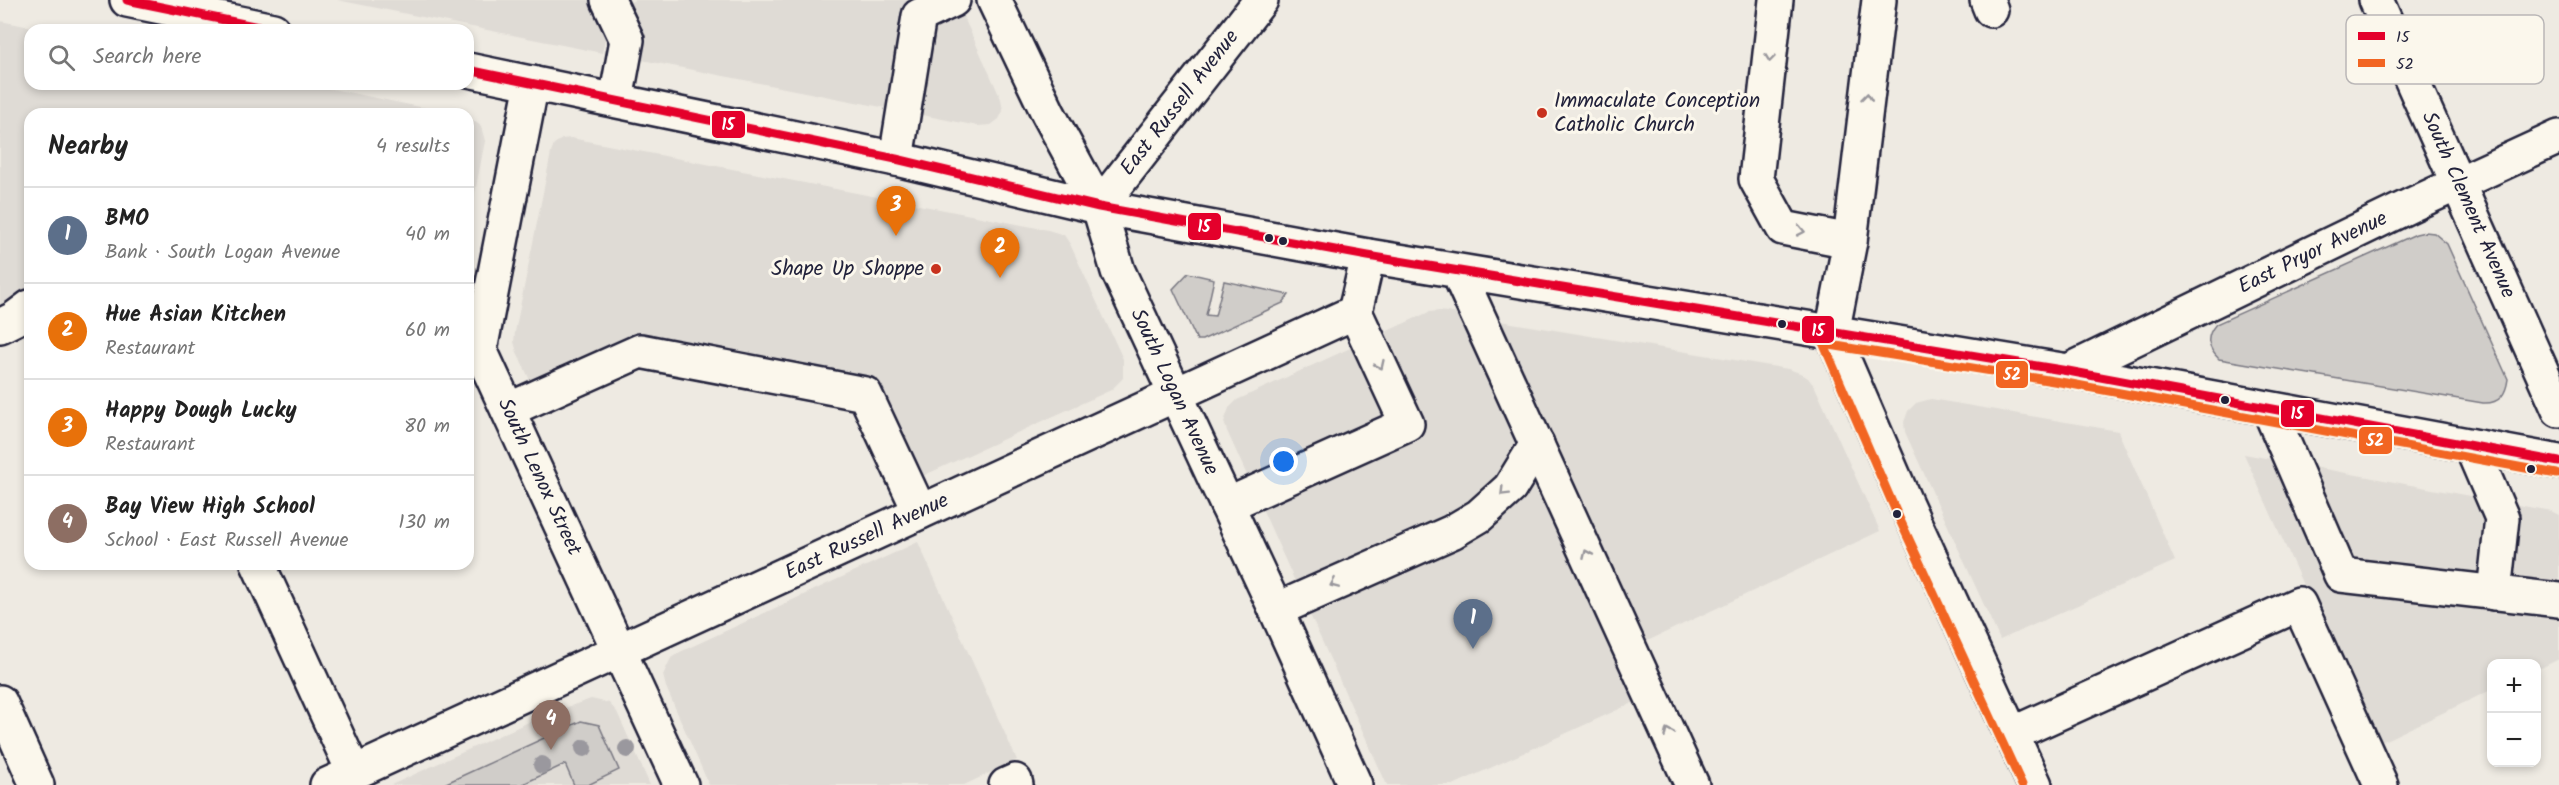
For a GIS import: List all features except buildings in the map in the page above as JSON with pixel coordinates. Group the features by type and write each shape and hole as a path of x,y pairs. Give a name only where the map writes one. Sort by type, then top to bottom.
{"street":[{"path":"127,0 244,24"},
{"path":"608,0 627,40 616,100"},
{"path":"896,159 919,16 953,0"},
{"name":"South Logan Avenue","path":"994,0 1048,113 1100,207 1118,271 1355,785"},
{"name":"East Russell Avenue","path":"1100,207 1261,0"},
{"path":"1776,0 1756,179 1783,228 1850,241"},
{"path":"1879,0 1850,241 1832,333 1905,502 2035,785"},
{"name":"South Clement Avenue","path":"2376,0 2383,15"},
{"path":"474,71 896,159 1100,207 1458,272 2068,371 2559,462"},
{"name":"South Lenox Street","path":"532,83 474,352 508,410 681,785"},
{"name":"South Clement Avenue","path":"2414,84 2559,410"},
{"name":"East Pryor Avenue","path":"2068,371 2559,137"},
{"path":"1227,505 1407,424 1355,312 1368,256"},
{"path":"1458,272 1692,785"},
{"path":"0,325 24,312"},
{"name":"East Russell Avenue","path":"340,779 1355,312"},
{"path":"508,410 640,351 865,394 920,512"},
{"path":"2269,409 2341,575 2559,600"},
{"path":"1276,610 1452,531 1479,516 1510,488 1537,444"},
{"path":"2471,446 2502,518 2494,593"},
{"path":"260,570 340,779"},
{"path":"2012,734 2299,604 2381,785"},
{"path":"0,702 38,785"},
{"path":"1006,785 1015,781 1016,785"}],"shaded area":[{"path":"337,0 590,0 606,35 602,53 474,27 474,24 457,24"},
{"path":"635,0 956,0 1001,99 1003,111 999,119 991,125 978,126 642,60 644,48 625,4"},
{"path":"0,21 24,26 24,90 337,90 425,108 24,108 24,299 8,315 0,308"},
{"path":"474,121 481,126 485,141 474,197"},
{"path":"571,138 1048,230 1064,235 1123,359 1123,378 1111,390 916,479 872,384 643,343 535,391 517,352 514,342 515,332 551,153 554,144 562,139"},
{"path":"2425,232 2434,233 2447,244 2508,379 2506,389 2498,400 2483,403 2219,359 2212,350 2209,338 2216,324"},
{"path":"1188,273 1214,279 1206,315 1215,316 1224,281 1289,295 1283,303 1202,340 1197,340 1173,289"},
{"path":"1440,311 1465,315 1639,700 1453,785 1387,785 1224,422 1229,408 1237,400 1429,312"},
{"path":"1494,320 1788,369 1800,373 1808,378 1815,387 1880,531 1643,643"},
{"path":"1931,399 2118,431 2175,561 2000,640 1905,432 1904,422 1908,411 1916,403"},
{"path":"2244,454 2551,511 2559,515 2559,659 2541,668 2541,659 2487,659 2487,692 2375,745"},
{"path":"918,542 1017,760 964,785 709,785 666,687 663,675 671,658"},
{"path":"591,699 609,703 617,712 650,785 391,785 544,715"},
{"path":"581,721 599,725 619,770 588,785 574,785 565,764 521,785 442,785"}],"transit line":[{"name":"15","path":"127,0 244,24"},
{"name":"15","path":"474,71 896,159 1099,207 1368,256 2068,371 2559,462"},
{"name":"52","path":"1821,338 1894,507 2022,785"},
{"name":"52","path":"1830,345 2066,383 2557,474"}],"place":[{"name":"Immaculate Conception Catholic Church","path":"1542,113"},
{"name":"Happy Dough Lucky","path":"896,236"},
{"name":"Shape Up Shoppe","path":"936,269"},
{"name":"Hue Asian Kitchen","path":"1000,278"},
{"name":"BMO","path":"1473,649"},
{"name":"Bay View High School","path":"551,750"}]}
